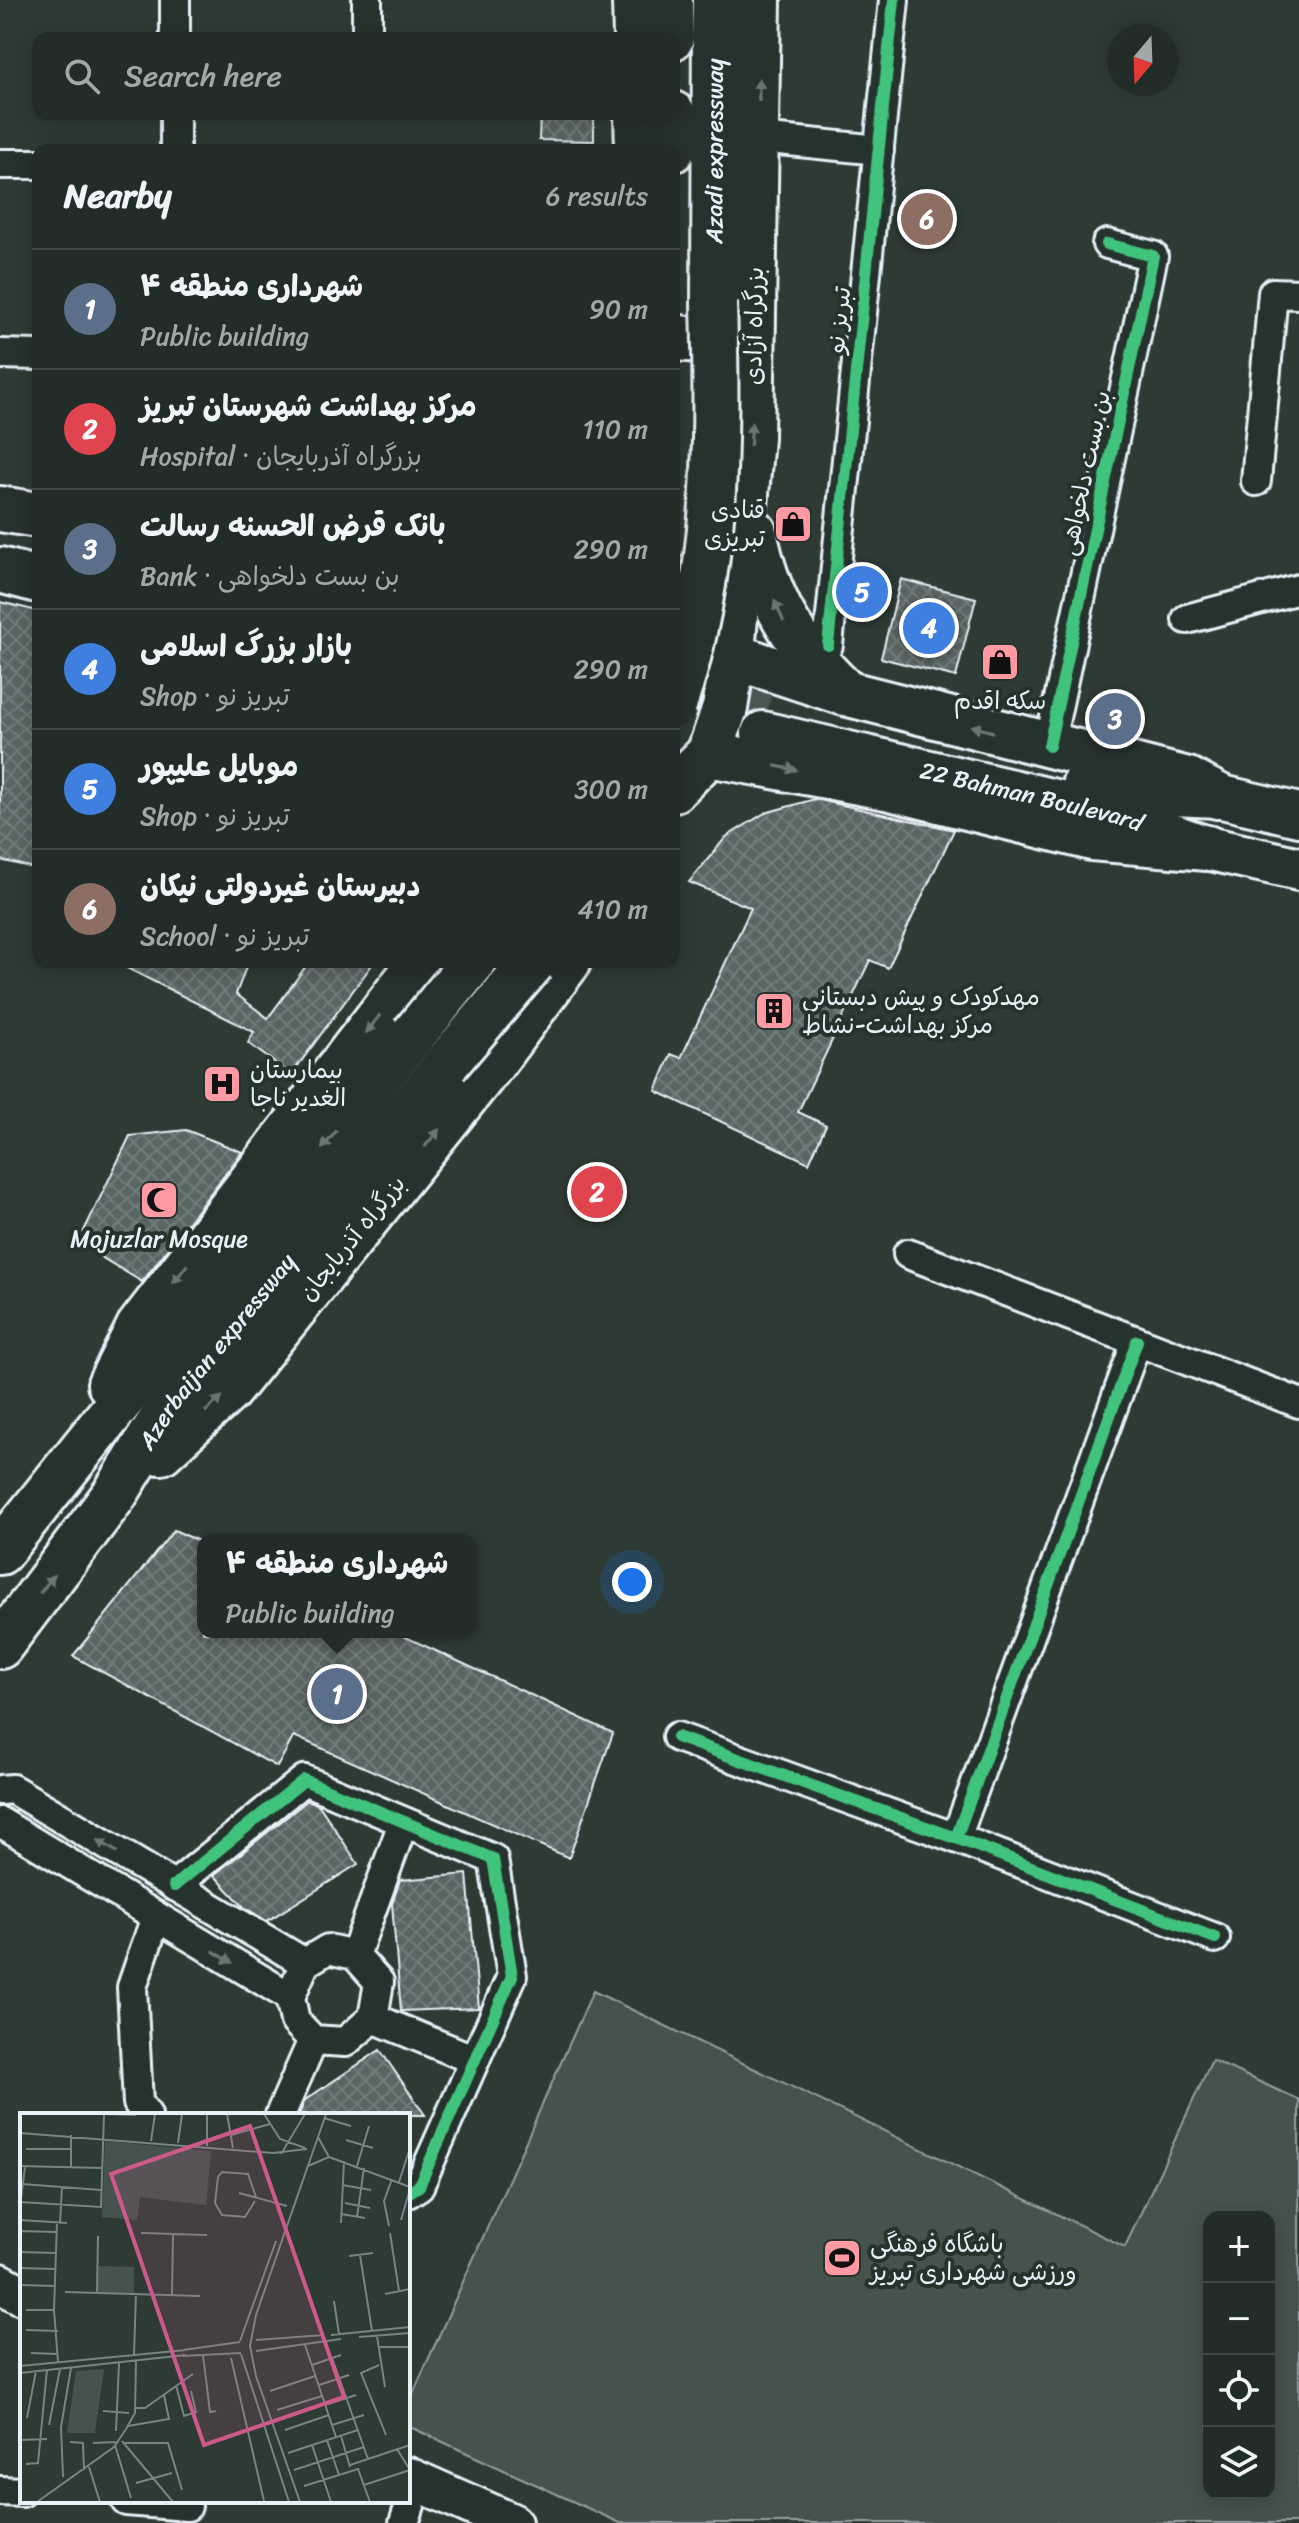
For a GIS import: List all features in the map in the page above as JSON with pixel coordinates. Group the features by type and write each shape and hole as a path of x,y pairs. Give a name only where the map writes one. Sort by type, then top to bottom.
{"highway":[{"path":"635,0 636,32"},
{"name":"Azadi expressway","path":"670,0 671,32"},
{"name":"Azadi expressway","path":"715,0 734,309"},
{"name":"بزرگراه آزادی","path":"695,769 725,708 747,495 734,309 759,138 758,0"},
{"path":"637,120 638,144"},
{"name":"Azadi expressway","path":"672,144 673,120"},
{"path":"680,338 697,342 729,334 734,309"},
{"path":"680,684 699,616 712,526 717,425 734,309"},
{"path":"747,495 762,573 785,625 811,659 845,693"},
{"path":"0,509 32,514"},
{"path":"0,570 32,578"},
{"path":"680,581 709,593 727,615 733,653 845,693 1188,780 1218,796"},
{"path":"680,793 695,769 886,787 1092,838 1207,848"},
{"name":"Azerbaijan expressway","path":"0,1552 468,968"},
{"name":"Azerbaijan expressway","path":"0,1646 115,1494 170,1406 446,1064 528,968"},
{"name":"بزرگراه آذربایجان","path":"115,1494 229,1390 492,1064 564,968"},
{"path":"74,1456 139,1327 412,974 470,1000 489,1030 492,1064"}],"main road":[{"path":"0,528 32,536"},
{"path":"0,558 32,566"},
{"name":"22 Bahman Boulevard","path":"1299,815 1218,796 1126,792 766,721 1119,816 1207,848 1299,869"},
{"path":"0,2283 20,2294"},
{"path":"413,2479 512,2523"}],"street":[{"path":"175,0 175,32"},
{"path":"367,0 367,32"},
{"name":"تبریز نو","path":"828,645 894,0"},
{"path":"175,120 175,144"},
{"path":"759,138 879,150"},
{"path":"0,164 32,164"},
{"name":"بن بست دلخواهی","path":"1049,746 1153,256 1107,244"},
{"path":"1256,481 1273,293 1299,294"},
{"path":"0,354 32,355"},
{"path":"1187,619 1299,589"},
{"path":"908,1254 1299,1403"},
{"path":"956,1838 1137,1341"},
{"path":"677,1737 956,1838 1215,1938"},
{"path":"174,1886 304,1780 493,1859 512,1976 419,2186 410,2192"},
{"path":"0,1790 12,1789 305,1963"},
{"path":"0,1822 290,1997"},
{"path":"355,1955 403,1823"},
{"path":"146,2113 138,2103 132,1987 156,1917"},
{"path":"328,1949 355,1955 379,1982 373,2018 345,2042 313,2040 295,2021 290,1997 305,1963 328,1949"},
{"path":"373,2018 475,2060"},
{"path":"281,2113 313,2040"},
{"path":"0,2491 20,2492"},
{"path":"139,2503 186,2510"},
{"path":"404,2523 408,2503"}],"shaded area":[{"name":"باشگاه فرهنگی ورزشی شهرداری تبریز","path":"593,1991 1125,2247 1212,2060 1299,2100 1299,2523 620,2523 410,2427 410,2401"}],"building":[{"path":"540,120 594,120 594,141 539,140"},
{"path":"901,579 976,598 956,677 881,658"},
{"path":"0,602 32,610 32,868 0,860"},
{"path":"815,799 954,830 888,968 870,960 798,1112 826,1125 809,1163 656,1091 671,1054 681,1058 751,908 689,882 726,837 765,813"},
{"path":"127,968 246,968 236,994 268,1018 305,968 370,968 291,1075 248,1043 254,1032"},
{"name":"Mojuzlar Mosque","path":"186,1130 242,1152 142,1282 78,1243 130,1136"},
{"path":"174,1530 197,1540 197,1638 408,1638 613,1733 569,1858 294,1736 277,1767 73,1656"},
{"path":"308,1800 319,1805 358,1864 267,1921 244,1907 214,1875"},
{"path":"467,1874 479,2008 401,2011 392,1904 400,1880"},
{"path":"380,2050 425,2115 300,2113 305,2100"}],"tunnel":[{"path":"680,688 768,709"}],"cycle path":[{"path":"828,645 894,0"},
{"path":"1049,746 1153,256 1107,244"},
{"path":"956,1838 1137,1341"},
{"path":"677,1737 956,1838 1215,1938"},
{"path":"174,1886 304,1780 493,1859 512,1976 419,2186 410,2192"}],"place":[{"name":"دبیرستان غیردولتی نیکان","path":"927,219"},
{"name":"قنادی تبریزی","path":"793,524"},
{"name":"موبایل علیپور","path":"862,592"},
{"name":"بازار بزرگ اسلامی","path":"929,628"},
{"name":"سکه اقدم","path":"1000,662"},
{"name":"بانک قرض الحسنه رسالت","path":"1115,719"},
{"name":"مهدکودک و پیش دبستانی مرکز بهداشت-نشاط","path":"774,1011"},
{"name":"بیمارستان الغدیر ناجا","path":"222,1084"},
{"name":"مرکز بهداشت شهرستان تبریز","path":"597,1192"},
{"name":"Mojuzlar Mosque","path":"159,1200"},
{"name":"شهرداری منطقه ۴","path":"337,1694"},
{"name":"باشگاه فرهنگی ورزشی شهرداری تبریز","path":"842,2258"}]}
